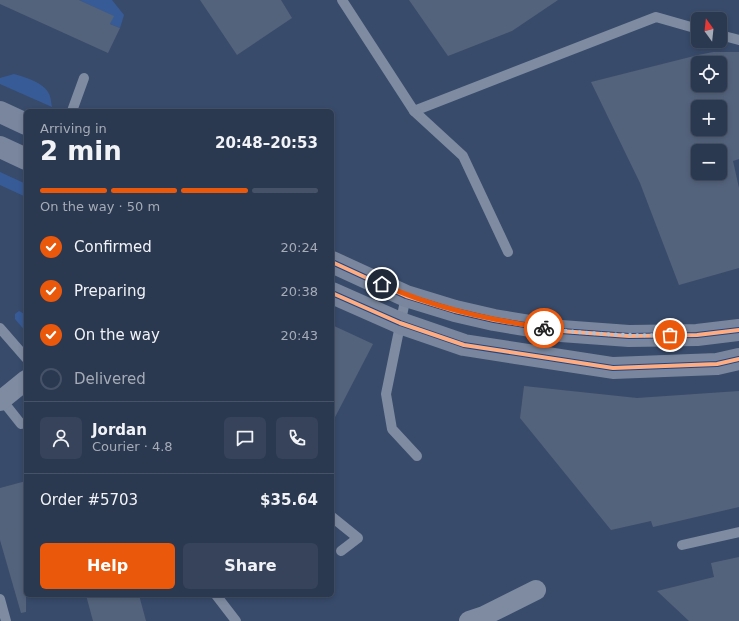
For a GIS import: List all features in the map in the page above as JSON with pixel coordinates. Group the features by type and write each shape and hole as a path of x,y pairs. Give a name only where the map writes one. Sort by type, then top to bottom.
{"main road":[{"path":"0,112 24,123"},
{"path":"0,147 24,158"},
{"path":"334,263 406,296 455,311 494,320 561,331 629,336 697,335 739,330"},
{"path":"334,294 400,323 464,344 613,368 717,364 739,359"}],"street":[{"path":"1,400 24,382"},
{"path":"469,621 484,616 536,590"}],"lane":[{"path":"342,0 414,111 463,156 508,252"},
{"path":"414,111 656,17 691,26"},
{"path":"727,37 739,40"},
{"path":"73,109 84,78"},
{"path":"406,296 386,394 392,429 417,456"},
{"path":"0,328 24,356"},
{"path":"1,400 21,424"},
{"path":"334,519 358,538 341,551"},
{"path":"682,545 739,532"},
{"path":"218,597 236,621"},
{"path":"0,599 6,621"}],"shaded area":[{"path":"79,0 112,0 124,15 120,28 110,24 113,16"},
{"path":"14,74 33,80 42,85 50,95 52,107 0,84 0,78"},
{"path":"0,172 24,183 24,196 0,185"},
{"path":"19,311 24,314 24,330 15,319 15,314"}],"building":[{"path":"0,0 79,0 114,16 110,24 120,28 108,53 0,4"},
{"path":"200,0 281,0 292,18 237,55"},
{"path":"409,0 558,0 512,31 448,56"},
{"path":"713,52 739,52 739,159 733,161 739,188 739,268 679,285 640,183 591,82 691,57 691,92 727,92 727,56 694,56"},
{"path":"334,326 373,344 334,419"},
{"path":"524,386 637,398 739,391 739,507 653,527 651,521 611,530 520,418"},
{"path":"24,482 24,597 26,597 26,612 21,613 0,540 0,488"},
{"path":"739,557 739,621 689,621 657,591 714,577 711,563"},
{"path":"87,597 140,597 146,621 93,621"}],"cycle path":[{"path":"334,263 406,296 455,311 494,320 561,331 629,336 697,335 739,330"},
{"path":"334,294 400,323 464,345 613,368 717,364 739,359"}],"way so far":[{"path":"544,328 561,331 629,336 670,335"}],"route":[{"path":"382,284 406,296 455,311 494,320 544,328"}]}
